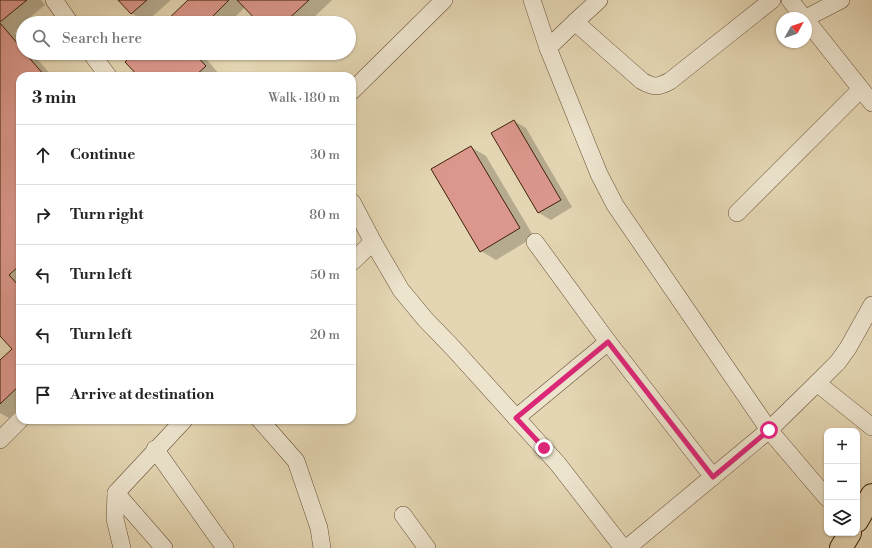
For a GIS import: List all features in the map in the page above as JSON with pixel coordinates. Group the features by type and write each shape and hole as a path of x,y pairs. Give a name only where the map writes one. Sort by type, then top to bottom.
{"main road":[{"path":"841,548 848,536"}],"street":[{"path":"54,0 65,16"},
{"path":"356,87 444,0"},
{"path":"532,0 548,48 599,174 612,200 769,430 824,494"},
{"path":"548,48 599,0"},
{"path":"575,22 642,81 650,86 660,86 670,81 772,0"},
{"path":"790,0 800,12"},
{"path":"812,16 841,0"},
{"path":"812,27 872,103"},
{"path":"96,60 105,72"},
{"path":"737,213 861,89"},
{"path":"356,210 401,290 425,319 558,464 623,548"},
{"path":"356,258 373,242"},
{"path":"535,242 608,342 713,477"},
{"path":"627,548 769,430 818,383 838,362 848,348 872,305"},
{"path":"516,418 608,342"},
{"path":"818,383 872,427"},
{"path":"0,440 16,424"},
{"path":"122,548 115,518 116,493 155,449 180,424"},
{"path":"264,424 296,461 319,528 322,548"},
{"path":"155,449 225,548"},
{"path":"116,493 164,548"},
{"path":"404,515 427,548"}],"building":[{"path":"0,0 27,0 0,22"},
{"path":"118,0 147,0 131,14"},
{"path":"188,0 229,0 213,16 171,16"},
{"path":"237,0 309,0 292,16 252,16"},
{"path":"0,23 16,42 16,60 31,60 42,72 16,72 16,269 9,275 16,283 16,389 0,404 0,360 12,349 0,336"},
{"path":"127,60 200,60 206,66 199,72 134,72 125,62"},
{"path":"514,120 561,200 538,213 491,133"},
{"path":"471,146 520,228 480,252 431,169"}],"route":[{"path":"544,448 516,418 608,342 713,477 769,430"}]}
